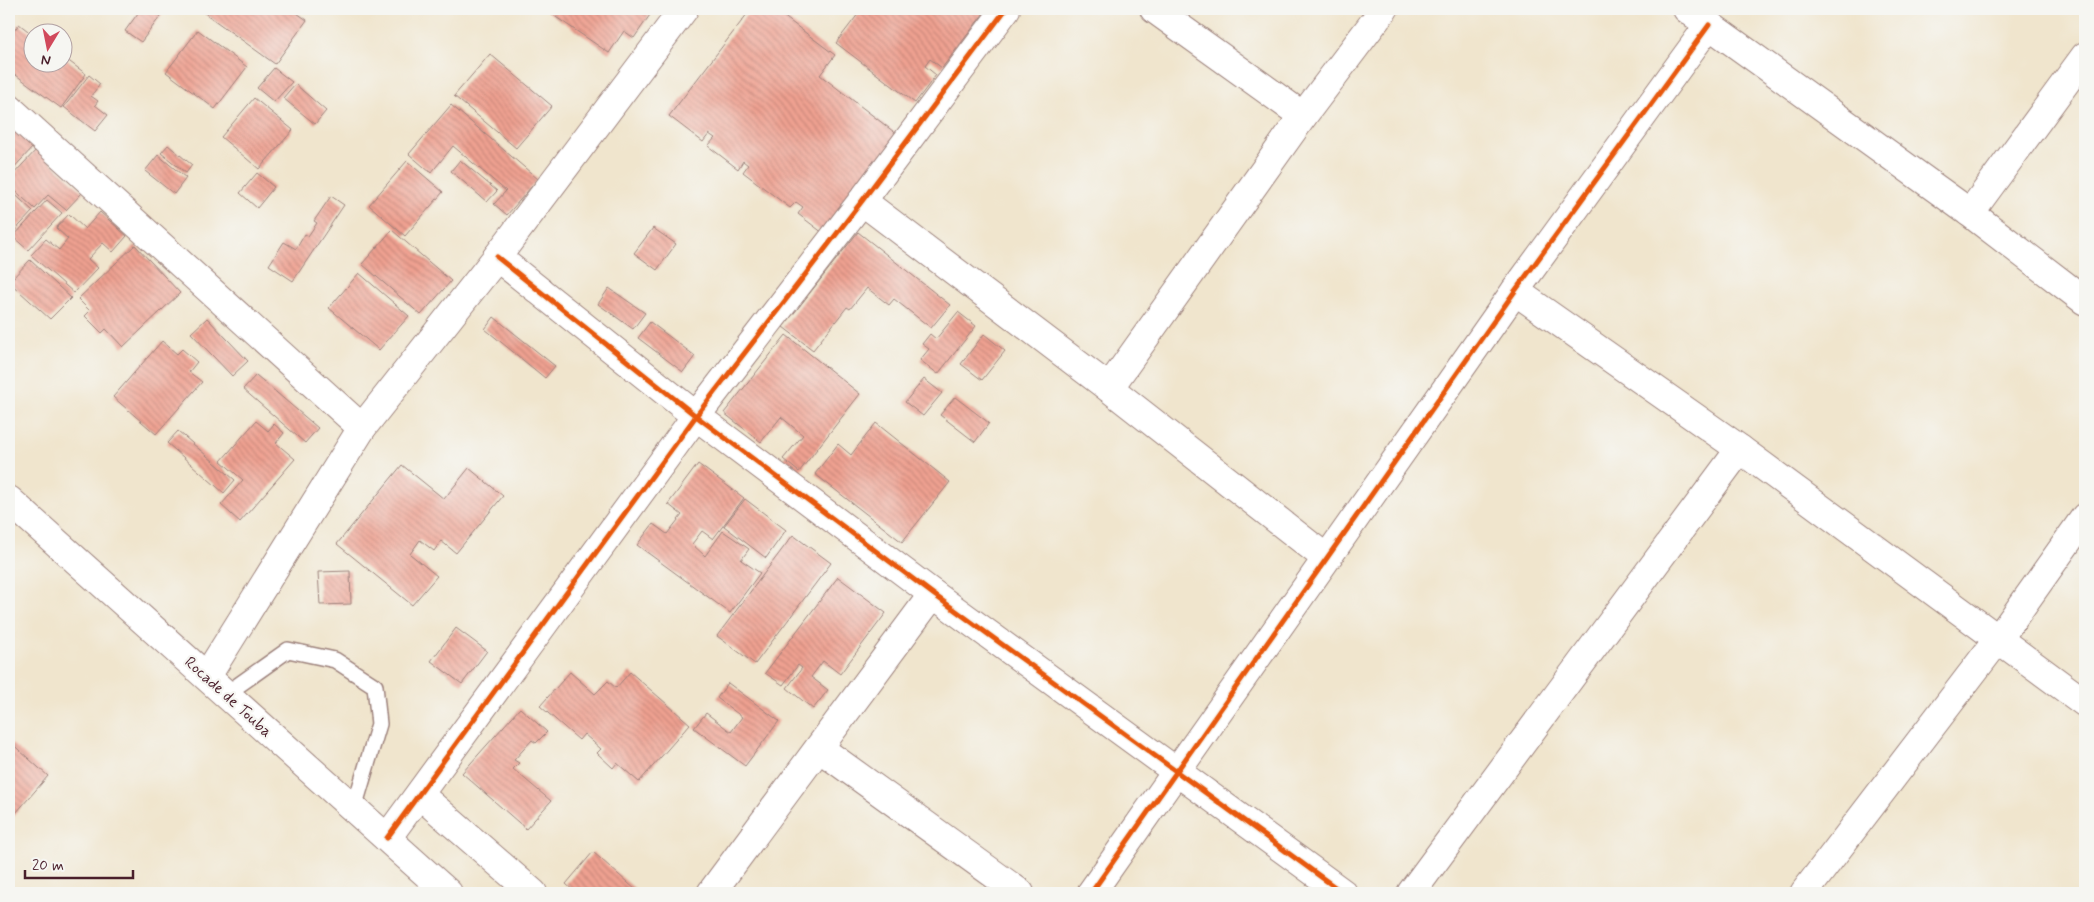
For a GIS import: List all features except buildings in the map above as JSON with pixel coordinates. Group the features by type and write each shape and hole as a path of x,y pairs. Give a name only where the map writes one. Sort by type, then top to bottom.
{"street":[{"path":"207,676 362,428 497,257 684,9"},
{"path":"387,838 696,416 862,201 1006,9"},
{"path":"1154,9 1303,116"},
{"path":"1109,388 1303,116 1384,9"},
{"path":"1687,9 1970,213 2085,301"},
{"path":"1091,893 1516,291 1709,25"},
{"path":"1970,213 2085,56"},
{"path":"9,108 362,428"},
{"path":"862,201 1109,388 1326,558"},
{"path":"497,257 696,416 933,594 1343,893"},
{"path":"1516,291 1740,449 2085,703"},
{"path":"1411,893 1740,449"},
{"name":"Rocade de Touba","path":"9,500 448,893"},
{"path":"1804,893 1999,638 2085,517"},
{"path":"711,893 933,594"},
{"path":"818,748 1020,893"},
{"path":"420,795 532,893"}],"lane":[{"path":"226,694 288,650 335,660 375,686 379,724 354,808"}],"cycle path":[{"path":"387,838 696,416 862,201 1006,9"},
{"path":"1091,893 1515,291 1709,25"},
{"path":"497,257 696,416 933,594 1343,893"}]}
